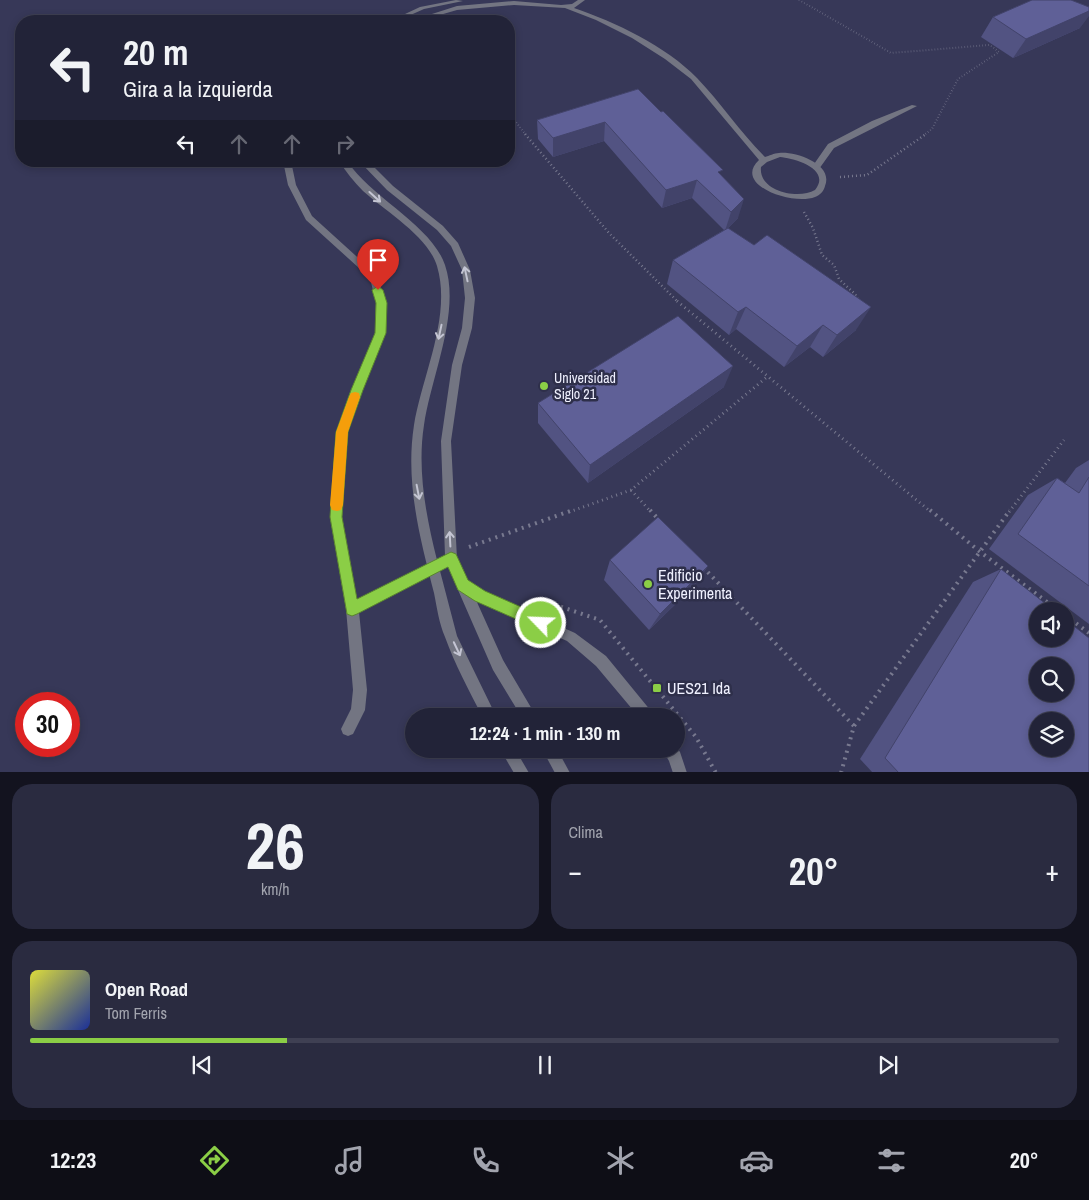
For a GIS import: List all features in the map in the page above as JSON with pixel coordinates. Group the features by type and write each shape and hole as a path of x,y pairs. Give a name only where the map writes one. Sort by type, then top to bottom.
{"street":[{"path":"406,15 422,8 466,0"},
{"path":"537,0 548,6"},
{"path":"567,7 582,0"},
{"path":"430,15 487,4 514,3 567,7 598,19 675,63 692,77 742,139 763,160"},
{"path":"819,170 831,146 875,123 914,106"},
{"path":"779,155 789,155 804,159 819,170 824,180 823,188 808,197 797,198 774,193 765,187 756,173 757,166 763,160 779,155"},
{"path":"288,167 292,185 308,218 374,278 381,303 380,333 342,432 336,517 352,609 360,690 358,710 348,729"},
{"path":"346,167 371,194 427,242 440,264 444,289 443,317 419,426 417,483 433,568 451,636 485,708"},
{"path":"369,167 390,188 440,228 455,245 466,270 470,298 467,328 457,365 446,441 451,559 498,665 524,708"},
{"path":"352,609 451,559"},
{"path":"463,585 480,596 571,637 601,661 639,708"},
{"path":"513,758 522,772"},
{"path":"554,758 563,772"},
{"path":"675,758 680,772"}],"path":[{"path":"799,0 891,53 990,45 999,52 958,79 932,129 867,175 846,178 819,170"},
{"path":"515,121 554,170 609,233 682,306 978,551 1048,602"},
{"path":"797,198 812,228 822,256 834,264 839,279 855,294 861,305"},
{"path":"468,555 465,548 631,490 767,378"},
{"path":"841,772 854,726 978,551 1064,440"},
{"path":"631,490 665,526"},
{"path":"698,562 854,726"},
{"path":"532,597 600,620 696,737 716,772"},
{"path":"1074,622 1089,633"}],"shaded area":[{"name":"Universidad Siglo 21","path":"0,0 1089,0 1089,772 0,772"}],"building":[{"path":"1032,0 1071,0 1089,7 1089,11 1026,39 993,17"},
{"path":"638,89 723,170 718,172 744,199 731,212 697,180 666,190 605,122 553,138 537,120"},
{"path":"728,228 754,245 767,235 871,307 837,335 823,325 797,346 746,307 738,312 673,260"},
{"path":"678,316 733,366 590,465 538,403"},
{"path":"1089,477 1089,586 1018,534 1057,478 1079,493"},
{"path":"658,517 708,566 660,614 610,560"},
{"path":"1001,569 1043,602 1029,602 1029,647 1074,647 1074,626 1089,638 1089,772 898,772 885,758"}],"slow traffic":[{"path":"337,505 342,432 355,397"}],"place":[{"name":"Universidad Siglo 21","path":"544,386"},
{"name":"Edificio Experimenta","path":"648,584"},
{"name":"UES21 Ida","path":"657,688"}],"route":[{"path":"378,290 381,303 380,333 369,366 357,390 342,432 336,517 352,609 451,559 463,585 480,596 541,623"}]}
